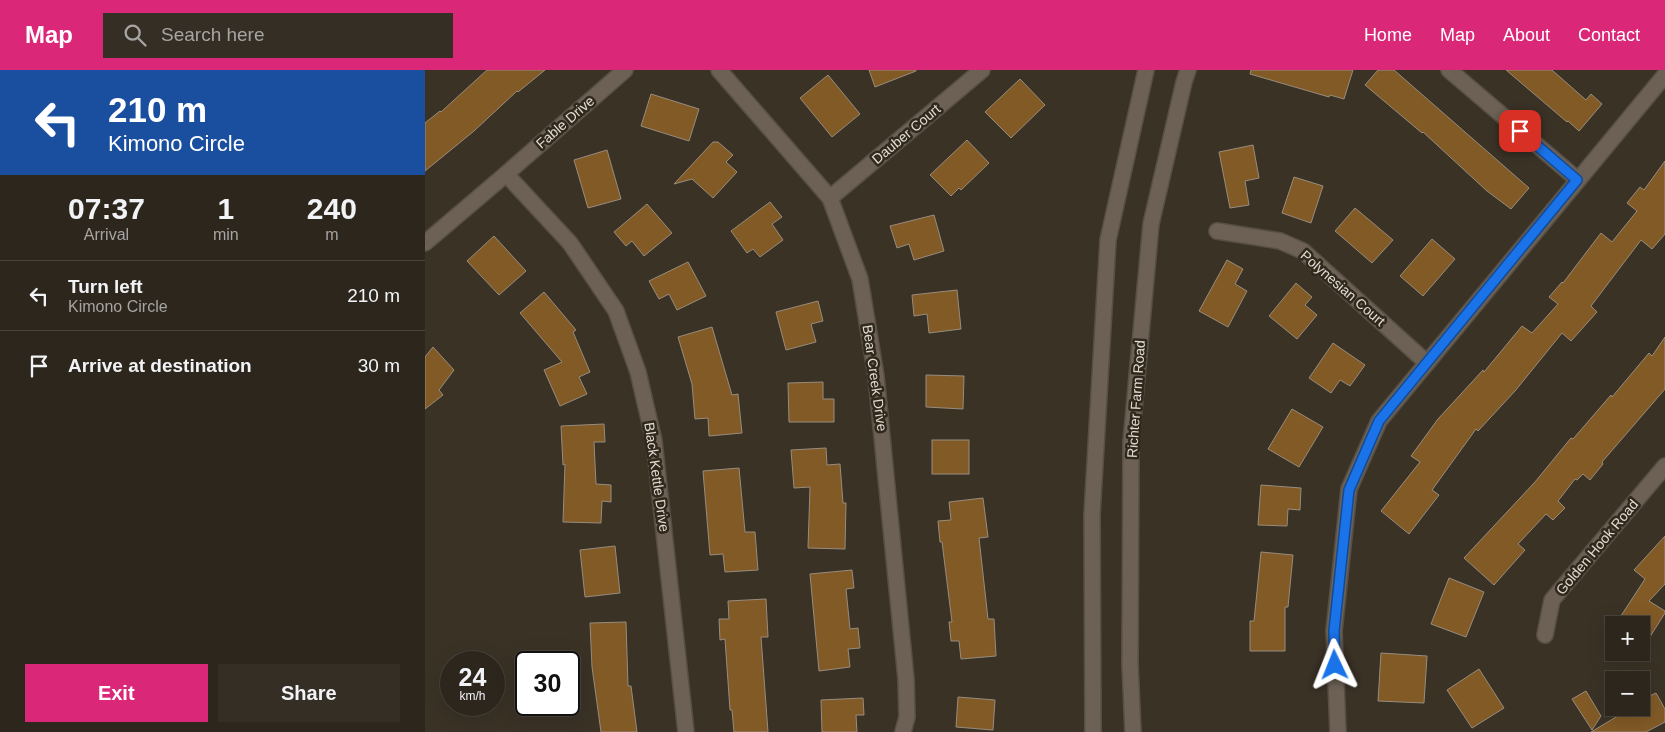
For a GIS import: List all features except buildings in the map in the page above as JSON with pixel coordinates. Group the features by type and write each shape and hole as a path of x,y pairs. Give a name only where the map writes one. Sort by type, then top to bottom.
{"street":[{"name":"Fable Drive","path":"425,243 625,70"},
{"name":"Bear Creek Drive","path":"719,70 830,198 860,279 877,376 906,679 907,718 903,732"},
{"name":"Dauber Court","path":"830,198 982,70"},
{"path":"1093,732 1092,515 1108,240 1146,70"},
{"name":"Richter Farm Road","path":"1133,732 1129,664 1131,442 1151,224 1188,70"},
{"path":"1449,70 1577,180"},
{"path":"1338,732 1334,631 1349,490 1379,421 1665,75"},
{"name":"Black Kettle Drive","path":"506,174 570,243 616,312 638,372 654,441 686,732"},
{"name":"Polynesian Court","path":"1217,231 1280,241 1303,251 1427,363"},
{"name":"Golden Hook Road","path":"1545,635 1553,600 1665,466"}],"route":[{"path":"1335,665 1334,631 1349,490 1379,421 1577,180 1520,131"}]}
